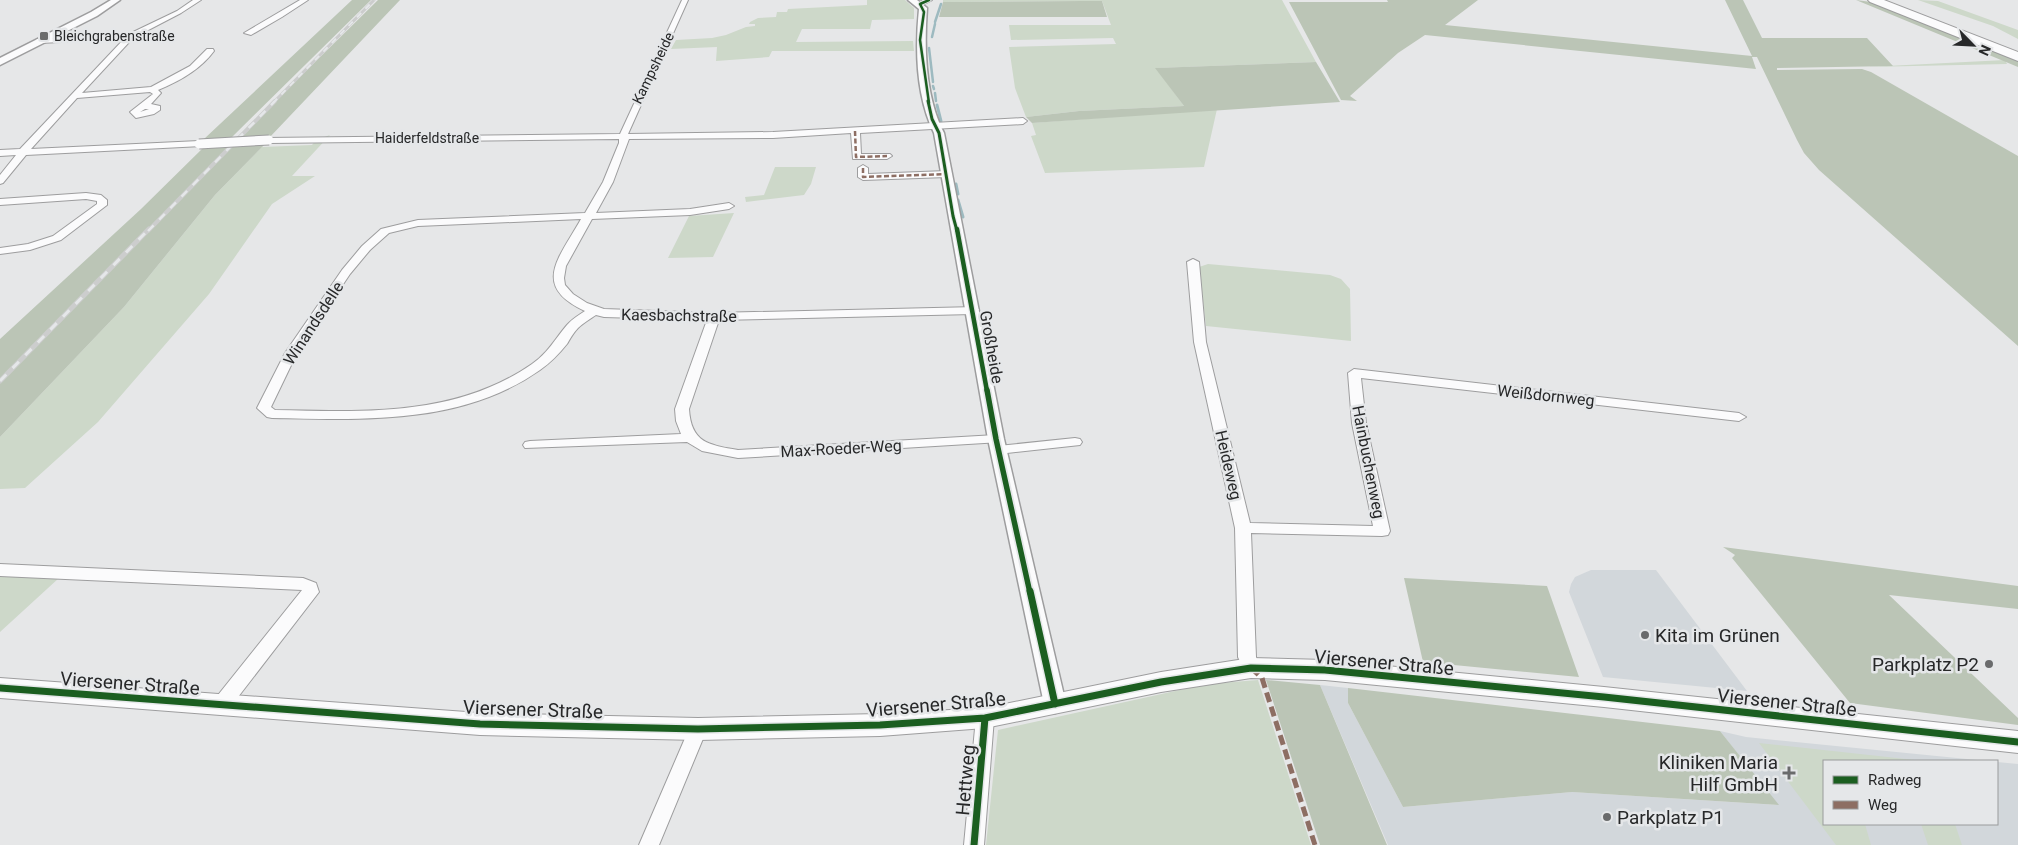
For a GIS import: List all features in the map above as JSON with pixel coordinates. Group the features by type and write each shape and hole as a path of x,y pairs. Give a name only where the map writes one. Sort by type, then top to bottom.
{"highway":[{"path":"1874,0 2018,57"},
{"path":"1885,0 2018,51"}],"main road":[{"name":"Viersener Straße","path":"0,688 480,724 698,730 880,725 985,718 1161,682 1251,668 1325,670 1565,693 2018,742"}],"street":[{"path":"0,62 94,14 116,0"},
{"path":"0,181 130,36 179,12 198,0"},
{"path":"248,33 305,0"},
{"name":"Kampsheide","path":"624,137 627,124 685,0"},
{"name":"Großheide","path":"920,2 924,12 920,40 921,57 932,119 939,133 997,444 1055,704"},
{"path":"40,41 130,36"},
{"path":"76,96 152,89 162,86 193,67 208,56 210,51"},
{"path":"144,106 157,93 152,89"},
{"name":"Haiderfeldstraße","path":"0,153 269,140 773,135 1023,121"},
{"path":"855,131 856,157 886,156"},
{"name":"Kaesbachstraße","path":"624,137 624,143 608,182 560,266 558,280 563,290 574,300 594,312 714,317 973,310"},
{"path":"863,168 864,177 947,174"},
{"path":"0,202 86,196 97,197 102,200 102,205 57,238 30,247 0,252"},
{"name":"Winandsdelle","path":"594,312 572,327 560,345 527,374 497,389 463,401 414,412 382,415 272,414 264,408 291,353 323,305 366,248 385,231 418,223 690,212 729,206"},
{"name":"Heideweg","path":"1193,262 1200,342 1243,528 1246,657 1251,668"},
{"path":"530,445 689,438 681,422 682,409 714,317"},
{"name":"Hainbuchenweg","path":"1243,528 1382,531 1359,423 1354,373"},
{"name":"Weißdornweg","path":"1354,373 1739,416"},
{"name":"Max-Roeder-Weg","path":"689,438 711,450 738,454 997,444"},
{"path":"997,444 1074,442"},
{"name":"Viersener Straße","path":"0,570 302,584 310,587 311,592 221,705"},
{"name":"Hettweg","path":"974,845 985,718"},
{"path":"649,845 698,730"}],"shaded area":[{"name":"Kita im Grünen","path":"1591,570 1656,570 1747,691 1603,677 1569,592 1575,577"},
{"name":"Kliniken Maria Hilf GmbH","path":"1320,685 1348,688 1348,703 1403,807 1572,792 1778,805 1720,731 1746,737 1977,760 1823,760 1823,825 1998,825 1998,762 2018,764 2018,845 1388,845"}],"green space":[{"path":"352,0 371,0 231,138 204,139"},
{"path":"378,0 400,0 269,138 238,138"},
{"path":"867,0 905,0 914,8 914,19 872,20 870,29 802,29 796,42 913,41 914,51 772,51 769,57 716,61 717,47 671,49 676,40 712,38 726,35 746,27 755,26 755,24 749,24 758,18 776,17 777,12 787,12 788,9 867,5"},
{"path":"943,0 1282,0 1316,62 1156,68 1184,106 1079,111 1026,117 1015,88 1009,47 1116,44 1113,38 1011,40 1009,25 1111,25 1102,1 943,2"},
{"path":"1387,0 1478,0 1445,25 1752,56 1725,0 1743,0 1762,38 1867,38 1893,66 1777,68 1777,70 1862,69 1871,72 2018,156 2018,346 1819,170 1804,153 1757,57 1752,57 1756,69 1425,35 1398,53 1350,96 1357,101 1341,100 1289,2 1388,2"},
{"path":"1856,0 1871,2 2018,60 2018,67"},
{"path":"1918,0 1938,1 2018,30 2018,39 1993,26"},
{"path":"1102,1 1107,17 939,17 943,2"},
{"path":"2005,60 2007,64 1867,67"},
{"path":"1316,62 1340,102 1032,123 1026,117 1079,111 1184,106 1155,68"},
{"path":"1217,109 1204,167 1045,173 1031,136 1036,135 1032,123"},
{"path":"330,135 292,176 315,176 272,204 209,294 98,422 25,488 0,489 0,437 124,307 215,195 262,147 312,145 316,140"},
{"path":"265,144 215,195 124,307 0,437 0,339 141,209 204,147"},
{"path":"775,167 816,167 811,184 804,195 746,202 745,197 764,195"},
{"path":"734,213 713,257 668,258 689,216"},
{"path":"1208,264 1330,275 1341,279 1350,289 1351,341 1206,326 1199,267"},
{"path":"1723,547 2018,586 2018,609 1889,595 2018,718 2018,725 1850,703 1732,558 1735,555"},
{"path":"0,575 59,578 0,632"},
{"path":"1404,578 1547,586 1579,677 1423,662"},
{"path":"1258,680 1311,845 986,845 998,730 1207,684"},
{"path":"1266,680 1320,685 1387,845 1320,845"},
{"path":"1348,688 1720,731 1779,805 1572,792 1403,807 1348,703"},
{"path":"1759,743 1915,760 1823,760 1823,825 1865,825 1871,845 1836,845"},
{"path":"1921,825 1955,825 1962,845 1928,845"}],"waterway":[{"path":"935,22 941,4"},
{"path":"932,37 935,24"},
{"path":"929,48 933,82"},
{"path":"935,93 936,101"},
{"path":"937,105 941,121"},
{"path":"956,184 958,194"},
{"path":"958,200 963,217"}],"railway":[{"path":"273,103 374,0"},
{"path":"148,231 275,101"},
{"path":"0,381 149,229"}],"marked path":[{"path":"855,131 856,157 887,156"},
{"path":"863,168 863,177 947,174"},
{"path":"1251,668 1262,678 1315,845"}],"cycle path":[{"path":"929,0 920,4 924,12 920,40 926,89 932,119 939,133 996,439 1055,704"},
{"path":"0,688 480,724 698,729 880,725 985,718 1161,682 1251,668 1325,670 1604,697 2018,742"},
{"path":"974,845 985,718"}],"place":[{"name":"Bleichgrabenstraße","path":"44,36"},
{"name":"Kita im Grünen","path":"1645,635"},
{"name":"Parkplatz P2","path":"1989,664"},
{"name":"Kliniken Maria Hilf GmbH","path":"1789,773"},
{"name":"Parkplatz P1","path":"1607,817"}]}
